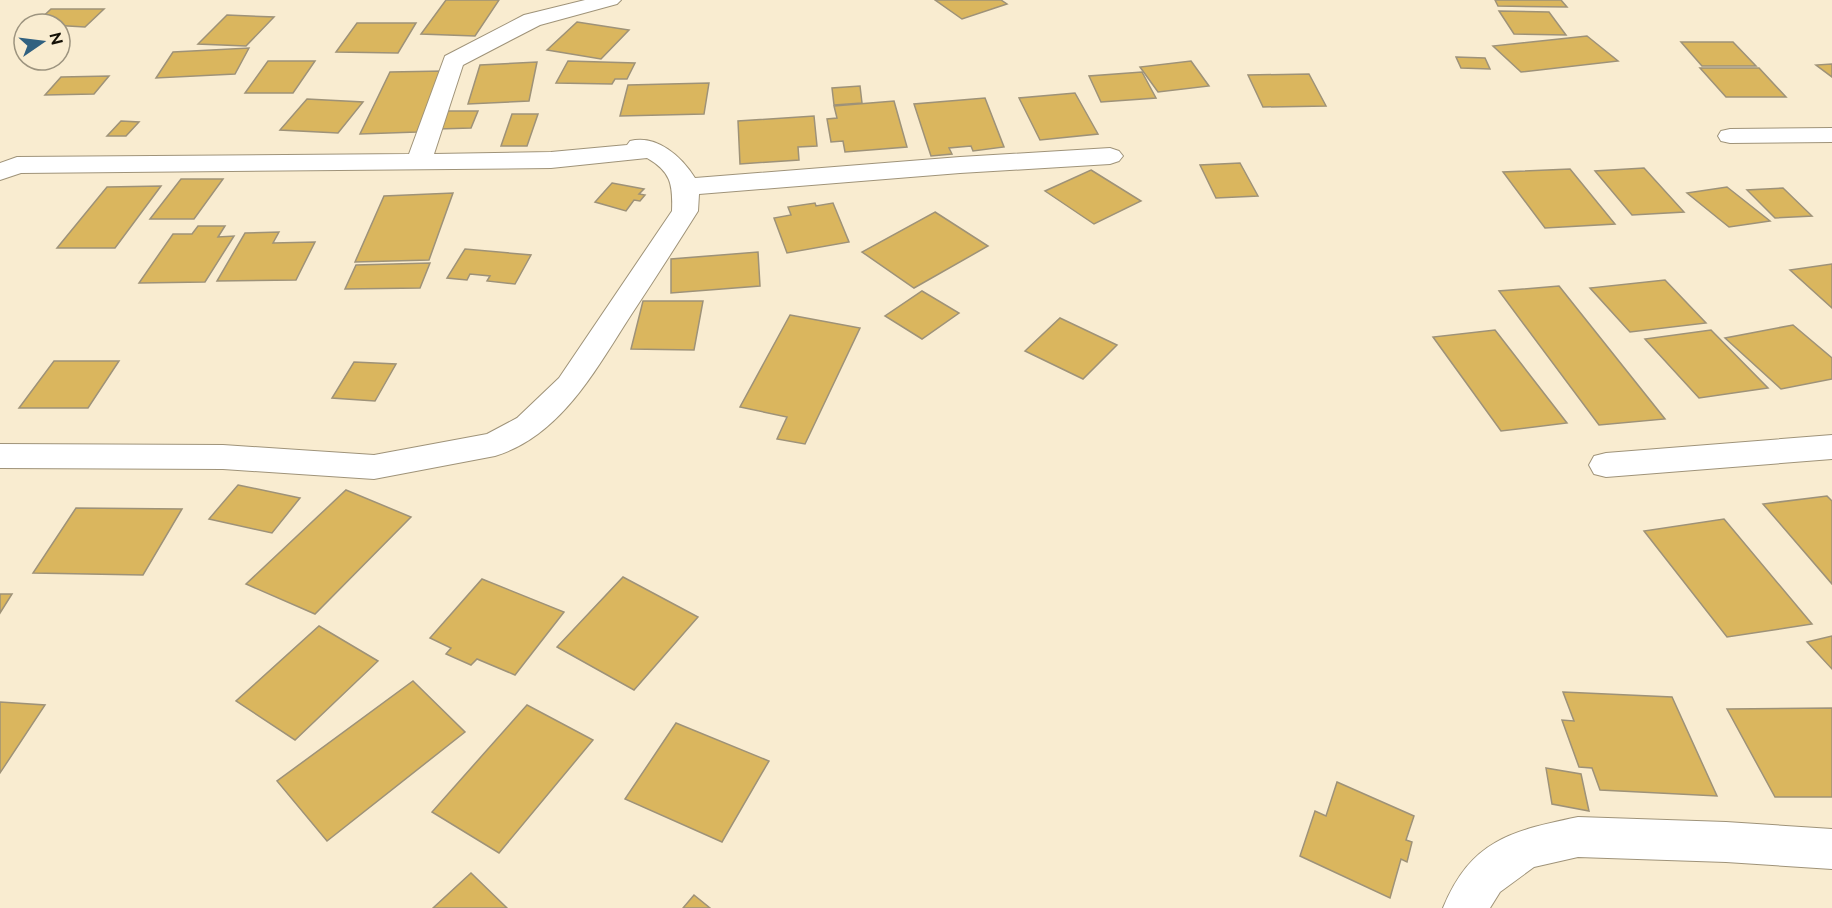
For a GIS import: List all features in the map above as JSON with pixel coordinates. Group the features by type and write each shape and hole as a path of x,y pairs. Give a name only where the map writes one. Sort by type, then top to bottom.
{"street":[{"path":"419,160 453,61 532,10 610,0"},
{"path":"1730,136 1832,135"},
{"path":"0,172 17,165 551,160 651,150 639,146 651,149 671,162 685,187 685,211 570,385 528,426 495,444 374,467 223,457 0,456"},
{"path":"685,187 960,165 1110,156"},
{"path":"1606,465 1832,447"},
{"path":"1465,908 1484,876 1524,849 1578,837 1726,842 1832,849"}],"building":[{"path":"446,0 499,0 475,36 421,34"},
{"path":"935,0 1001,0 1007,4 962,19"},
{"path":"1495,0 1561,0 1567,7 1498,6"},
{"path":"51,9 104,9 85,27 72,26 72,12 48,12"},
{"path":"1499,11 1549,12 1566,35 1514,34"},
{"path":"227,15 274,17 246,46 198,44"},
{"path":"577,22 629,30 601,59 547,50"},
{"path":"357,23 416,23 398,53 336,52"},
{"path":"1587,36 1618,61 1521,72 1493,46"},
{"path":"1681,42 1733,42 1756,66 1702,66"},
{"path":"249,48 235,74 156,78 173,52"},
{"path":"1456,57 1485,58 1490,69 1461,68"},
{"path":"268,61 315,61 293,93 245,93"},
{"path":"568,61 635,63 627,79 615,79 612,84 556,83"},
{"path":"1191,61 1209,86 1158,92 1140,67"},
{"path":"537,62 529,101 468,104 480,65"},
{"path":"1832,64 1832,77 1816,65"},
{"path":"1700,68 1759,68 1786,97 1726,97"},
{"path":"443,71 417,132 360,134 390,72"},
{"path":"1142,72 1156,98 1101,102 1089,76"},
{"path":"1309,74 1326,106 1263,107 1248,75"},
{"path":"109,76 94,94 45,95 61,77"},
{"path":"709,83 704,114 620,116 628,85"},
{"path":"860,86 862,103 834,105 832,88"},
{"path":"1075,93 1098,134 1040,140 1019,98"},
{"path":"985,98 1004,147 973,151 971,146 949,148 952,154 931,156 914,104"},
{"path":"307,99 363,102 338,133 280,130"},
{"path":"894,101 907,147 845,152 843,141 831,142 827,119 837,118 834,106"},
{"path":"446,111 478,111 471,128 438,129"},
{"path":"512,114 538,114 527,146 501,146"},
{"path":"814,116 817,146 798,147 799,160 740,164 738,121"},
{"path":"121,121 139,122 126,136 107,136"},
{"path":"1240,163 1258,196 1216,198 1200,165"},
{"path":"1644,168 1684,212 1632,215 1595,171"},
{"path":"1570,169 1615,224 1545,228 1503,172"},
{"path":"1091,170 1141,201 1094,224 1045,191"},
{"path":"181,179 223,179 194,219 150,219"},
{"path":"612,183 644,189 639,194 645,195 640,201 634,200 626,211 595,202"},
{"path":"161,186 115,248 57,248 107,187"},
{"path":"1727,187 1770,221 1729,227 1687,193"},
{"path":"1783,188 1812,216 1775,218 1747,190"},
{"path":"453,193 429,260 355,262 384,196"},
{"path":"815,203 816,206 833,203 849,242 787,253 774,218 791,215 788,207"},
{"path":"935,212 988,246 914,288 862,252"},
{"path":"198,226 225,226 218,237 234,236 205,282 139,283 173,234 192,234"},
{"path":"279,232 273,243 315,242 296,280 217,281 245,233"},
{"path":"465,249 531,255 515,284 487,281 490,276 470,274 467,280 447,278"},
{"path":"758,252 760,286 671,293 671,259"},
{"path":"430,263 420,288 345,289 356,265"},
{"path":"1832,264 1832,308 1790,270"},
{"path":"1665,280 1706,323 1630,332 1590,288"},
{"path":"1559,286 1665,419 1599,425 1499,291"},
{"path":"922,291 959,313 922,339 885,316"},
{"path":"643,301 703,301 694,350 631,349"},
{"path":"790,315 860,328 805,444 777,439 787,417 740,407"},
{"path":"1060,318 1117,345 1083,379 1025,351"},
{"path":"1793,325 1832,358 1832,379 1781,389 1725,338"},
{"path":"1495,330 1567,423 1501,431 1433,337"},
{"path":"1711,330 1768,388 1699,398 1645,339"},
{"path":"54,361 119,361 88,408 19,408"},
{"path":"354,362 396,364 375,401 332,398"},
{"path":"238,485 300,498 272,533 209,519"},
{"path":"346,490 411,517 315,614 246,584"},
{"path":"1827,496 1832,501 1832,584 1763,504"},
{"path":"76,508 182,509 143,575 33,573"},
{"path":"1724,519 1812,624 1727,637 1644,531"},
{"path":"623,577 698,617 634,690 557,647"},
{"path":"482,579 564,612 515,675 477,659 471,665 446,654 451,648 430,638"},
{"path":"0,594 12,594 0,613"},
{"path":"319,626 378,661 295,740 236,701"},
{"path":"1832,636 1832,669 1807,642"},
{"path":"413,681 465,732 327,841 277,781"},
{"path":"1563,692 1672,697 1717,796 1600,790 1592,768 1579,767 1562,720 1574,721"},
{"path":"0,702 45,705 0,773"},
{"path":"527,705 593,740 499,853 432,812"},
{"path":"1832,708 1832,797 1775,797 1727,709"},
{"path":"676,723 769,761 722,842 625,799"},
{"path":"1546,768 1581,774 1589,811 1552,804"},
{"path":"1337,782 1414,816 1406,840 1412,842 1407,862 1401,859 1390,898 1300,856 1315,811 1326,816"},
{"path":"471,873 507,908 433,908"},
{"path":"694,895 710,908 683,908"}]}
